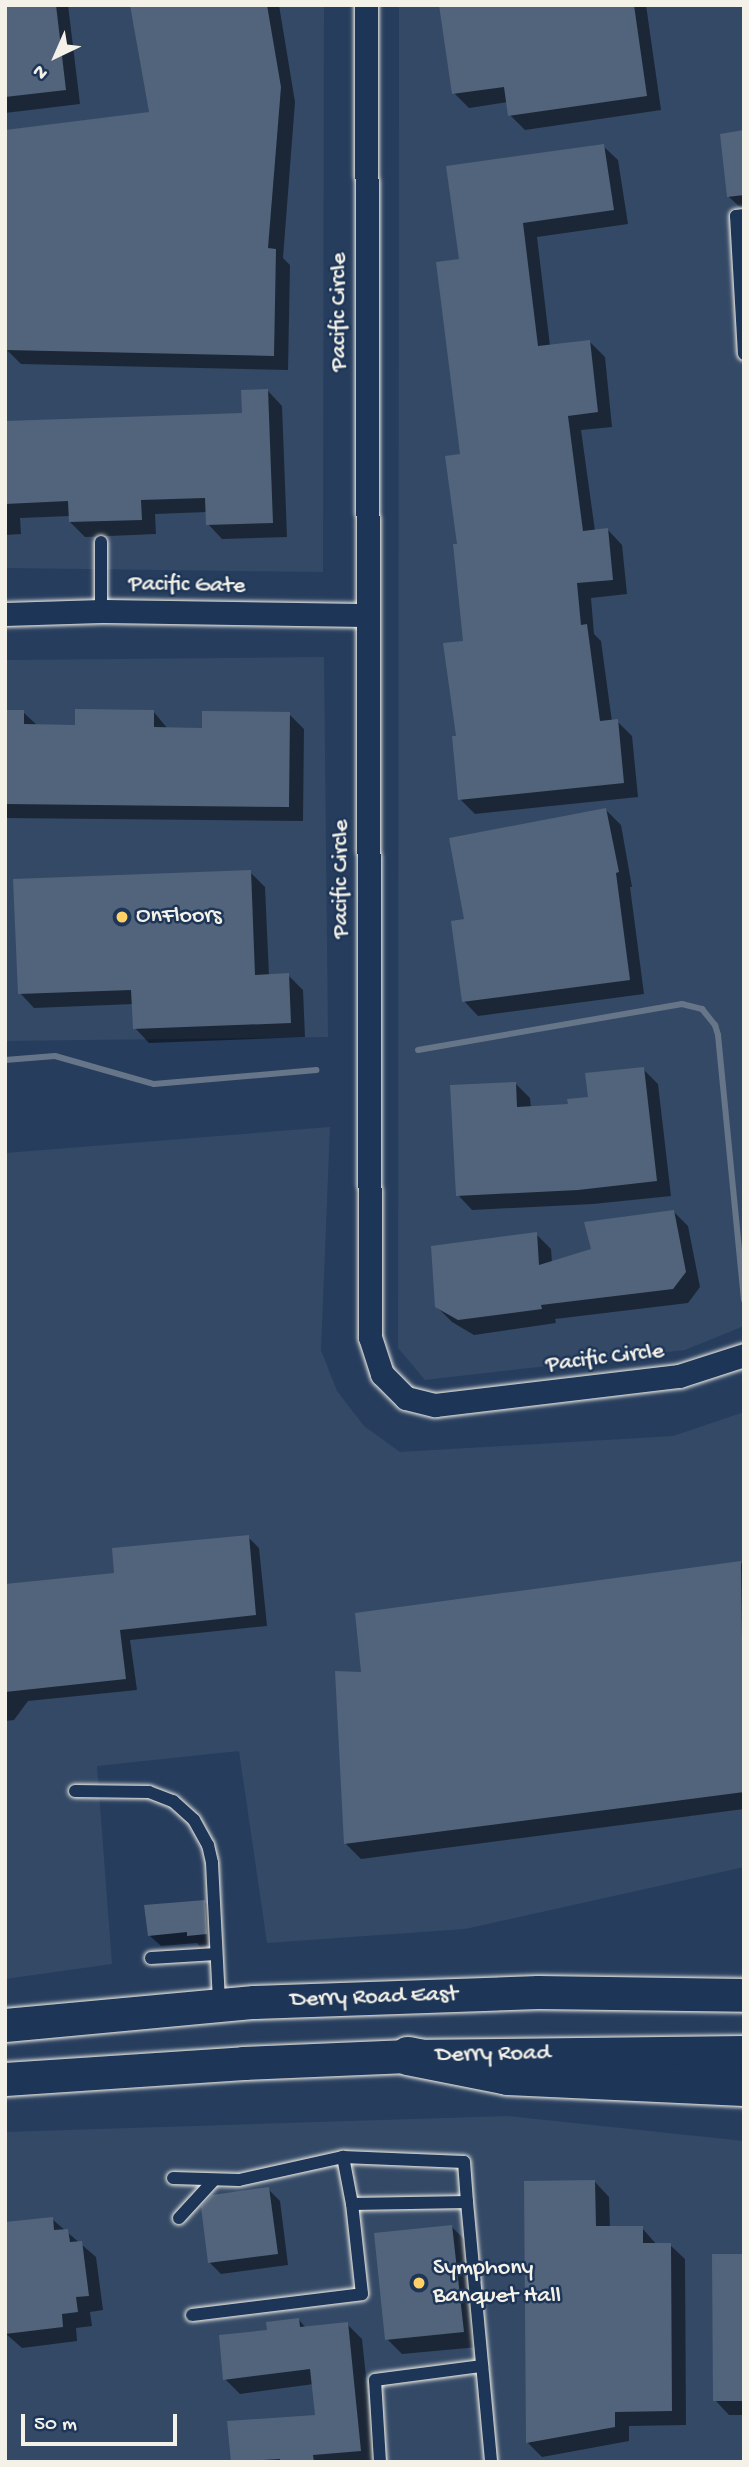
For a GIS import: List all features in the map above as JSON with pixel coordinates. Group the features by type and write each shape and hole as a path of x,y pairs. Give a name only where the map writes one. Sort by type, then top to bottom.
{"highway":[{"path":"408,2056 509,2076 744,2087"}],"main road":[{"name":"Derry Road East","path":"5,2025 254,2002 538,1992 744,1995"},
{"name":"Derry Road","path":"5,2079 243,2063 408,2056 744,2052"}],"street":[{"name":"Pacific Circle","path":"366,5 370,1337 382,1374 406,1398 435,1405 679,1376 744,1356"},
{"name":"Pacific Gate","path":"5,614 102,611 367,615"}],"lane":[{"path":"744,215 736,216 744,354"},
{"path":"101,542 102,611"},
{"path":"75,1791 149,1792 173,1801 194,1820 208,1845 212,1864 219,2006"},
{"path":"150,1958 216,1954"},
{"path":"192,2315 362,2294 352,2204 343,2157"},
{"path":"173,2178 239,2180 343,2157 464,2162 491,2462"},
{"path":"179,2218 213,2181"},
{"path":"352,2204 467,2202"},
{"path":"380,2462 374,2379 482,2366"}],"shaded area":[{"path":"5,5 324,5 323,572 5,568"},
{"path":"399,5 744,5 744,1326 685,1350 425,1380 398,1348"},
{"path":"324,657 328,1037 5,1041 5,660"},
{"path":"330,1127 321,1350 337,1391 364,1426 400,1452 673,1436 744,1412 744,1867 465,1929 267,1943 239,1751 97,1766 112,1964 5,1979 5,1153"},
{"path":"508,2116 744,2141 744,2462 5,2462 5,2132"}],"building":[{"path":"5,5 56,5 66,90 5,97"},
{"path":"130,5 267,5 281,87 268,248 276,249 274,356 5,350 5,130 149,112"},
{"path":"439,5 634,5 647,96 508,116 504,87 452,94"},
{"path":"744,130 744,195 727,197 720,134"},
{"path":"604,144 614,210 523,223 538,346 590,340 598,412 568,416 583,531 608,528 613,580 577,583 581,625 587,624 600,721 618,719 624,783 458,800 452,736 456,736 443,643 463,641 453,544 457,544 445,456 460,454 436,262 459,259 446,166"},
{"path":"268,389 273,523 206,525 205,498 141,500 142,520 69,522 68,501 5,504 5,421 242,413 241,390"},
{"path":"75,709 154,710 154,727 202,728 202,711 290,712 289,807 5,804 5,710 24,710 24,724 75,725"},
{"path":"606,808 619,872 616,873 630,980 462,1002 451,921 464,919 449,838"},
{"path":"251,870 255,975 289,973 291,1023 133,1029 131,990 18,994 13,879"},
{"path":"644,1067 657,1181 578,1190 456,1196 450,1085 516,1082 517,1107 568,1104 567,1099 588,1097 585,1073"},
{"path":"674,1210 686,1272 673,1289 541,1305 542,1309 458,1320 435,1307 431,1246 537,1232 539,1265 591,1249 584,1222"},
{"path":"249,1535 256,1615 120,1630 126,1679 5,1692 5,1584 114,1573 112,1548"},
{"path":"741,1561 744,1792 344,1844 335,1671 361,1672 355,1613"},
{"path":"205,1900 207,1934 187,1936 187,1932 148,1936 144,1905"},
{"path":"595,2180 596,2226 643,2226 643,2243 671,2243 672,2411 615,2412 615,2427 526,2443 524,2181"},
{"path":"269,2187 278,2254 208,2263 201,2207 212,2195"},
{"path":"53,2217 54,2230 68,2229 70,2242 82,2241 89,2296 76,2297 78,2312 62,2314 63,2327 5,2334 5,2222"},
{"name":"Symphony Banquet Hall","path":"452,2225 464,2332 385,2340 374,2233"},
{"path":"712,2254 744,2254 744,2401 713,2401"},
{"path":"299,2318 300,2327 348,2322 361,2451 313,2455 314,2462 280,2462 280,2459 231,2462 227,2421 315,2415 310,2369 223,2380 219,2335 267,2330 266,2322"}],"waterway":[{"path":"418,1050 682,1004 702,1009 715,1025 718,1035 744,1300"},
{"path":"5,1060 55,1056 154,1084 316,1070"}],"place":[{"name":"OnFloors","path":"122,917"},
{"name":"Symphony Banquet Hall","path":"419,2283"}]}
